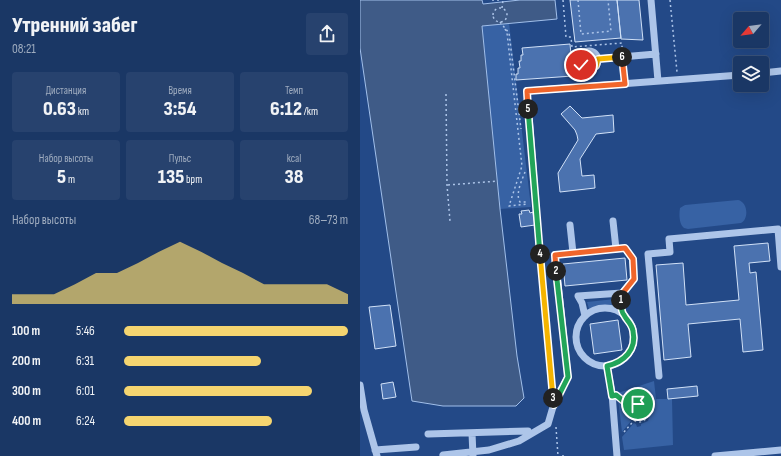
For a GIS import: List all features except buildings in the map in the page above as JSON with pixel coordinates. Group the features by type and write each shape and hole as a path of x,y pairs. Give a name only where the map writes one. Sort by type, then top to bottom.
{"street":[{"path":"651,0 658,81"},
{"path":"598,59 656,54"},
{"path":"769,72 781,71"},
{"path":"536,205 527,91 733,75"},
{"path":"613,221 616,249"},
{"path":"570,225 573,253"},
{"path":"659,376 648,254 670,252 669,239 778,229 781,267"},
{"path":"444,456 473,454 519,441 548,424 555,400 568,377 555,255 625,248 633,259 634,279 621,297 623,314"},
{"path":"585,316 582,303 578,296 622,294"},
{"path":"605,308 623,314 630,321 633,331 634,341 631,350 625,358 617,364 598,366 589,362 582,355 576,338 577,328 582,320 585,316 597,309 605,308"},
{"path":"607,366 612,396 617,456"},
{"path":"360,385 364,410 376,453 416,447"},
{"path":"428,434 528,431"},
{"path":"472,433 473,454"},
{"path":"716,456 767,454 781,450"}],"path":[{"path":"492,0 502,0 502,8"},
{"path":"562,0 566,37 571,37 572,47 622,43 625,84"},
{"path":"578,0 581,34 611,31 608,0"},
{"path":"670,0 677,80"},
{"path":"500,22 505,21 508,17 506,10 497,8 493,14 494,19 500,22 509,33 524,154"},
{"path":"500,22 507,33 522,166 509,206 536,205 552,389"},
{"path":"446,94 447,185 450,221"},
{"path":"526,176 526,169 519,190 518,199 520,202 526,202 528,197"},
{"path":"447,185 498,181"},
{"path":"612,396 616,395 632,408 637,411 642,411"},
{"path":"638,404 645,407 648,413 646,419 641,422 634,421 630,415 632,408 638,404"},
{"path":"645,407 642,411 642,415 646,419"},
{"path":"637,411 637,417"},
{"path":"616,440 637,417 641,417 642,415"},
{"path":"556,427 558,456"}],"shaded area":[{"path":"360,0 482,0 483,4 520,0 555,0 557,19 482,26 500,209 517,356 524,398 516,406 443,406 412,401 360,48"},
{"path":"509,23 531,207 500,209 482,26"},
{"path":"738,200 744,204 746,211 744,221 741,223 688,229 684,228 680,222 680,208 685,205"},
{"path":"615,299 616,307 605,305 589,309 587,302"},
{"path":"654,381 656,399 672,399 673,445 624,450 622,437 634,423 637,427 641,426 641,424 648,421 650,414 652,414 651,410 649,411 644,403 637,403 636,401 631,404 618,393"},
{"path":"618,399 629,408 628,413 626,413 626,417 628,417 631,421 622,432"}],"route":[{"path":"581,65 583,68 590,70 596,66 598,59 623,57 625,84 527,91 554,405 555,400 568,377 555,255 625,248 633,259 634,279 622,294 621,303 623,314 630,321 634,341 631,350 625,358 617,364 607,366 612,396 616,395 632,408 638,404"}]}
